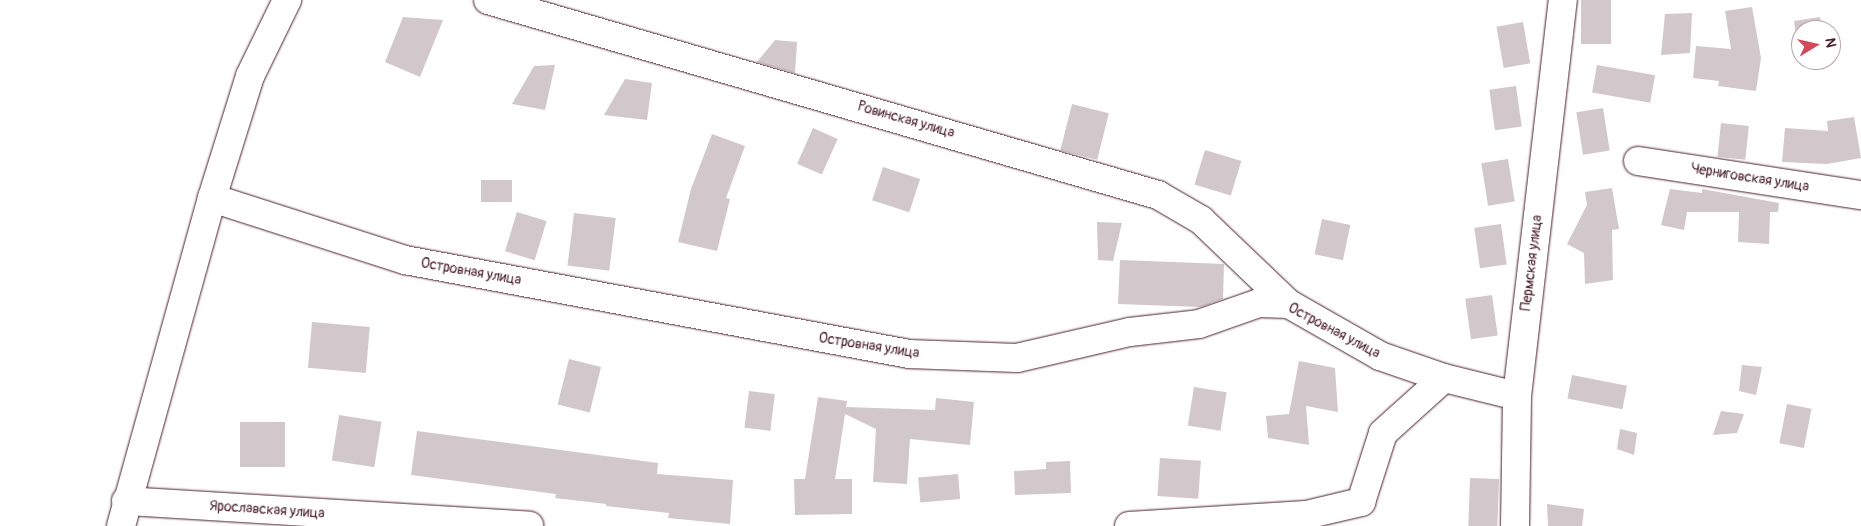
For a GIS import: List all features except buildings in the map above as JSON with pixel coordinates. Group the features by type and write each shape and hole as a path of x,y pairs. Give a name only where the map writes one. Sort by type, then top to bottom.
{"street":[{"path":"123,513 212,198 250,76 286,0"},
{"name":"Ровинская улица","path":"488,0 1158,195 1201,220 1289,304"},
{"name":"Пермская улица","path":"1515,526 1517,396 1564,0"},
{"name":"Черниговская улица","path":"1638,161 1861,195"},
{"name":"Островная улица","path":"212,198 405,260 909,354 1017,358 1130,332 1199,324 1259,304 1289,304 1380,356 1444,378 1517,396"},
{"path":"1130,526 1306,515 1361,502 1383,433 1444,378"},
{"name":"Ярославская улица","path":"123,513 529,526"}]}
